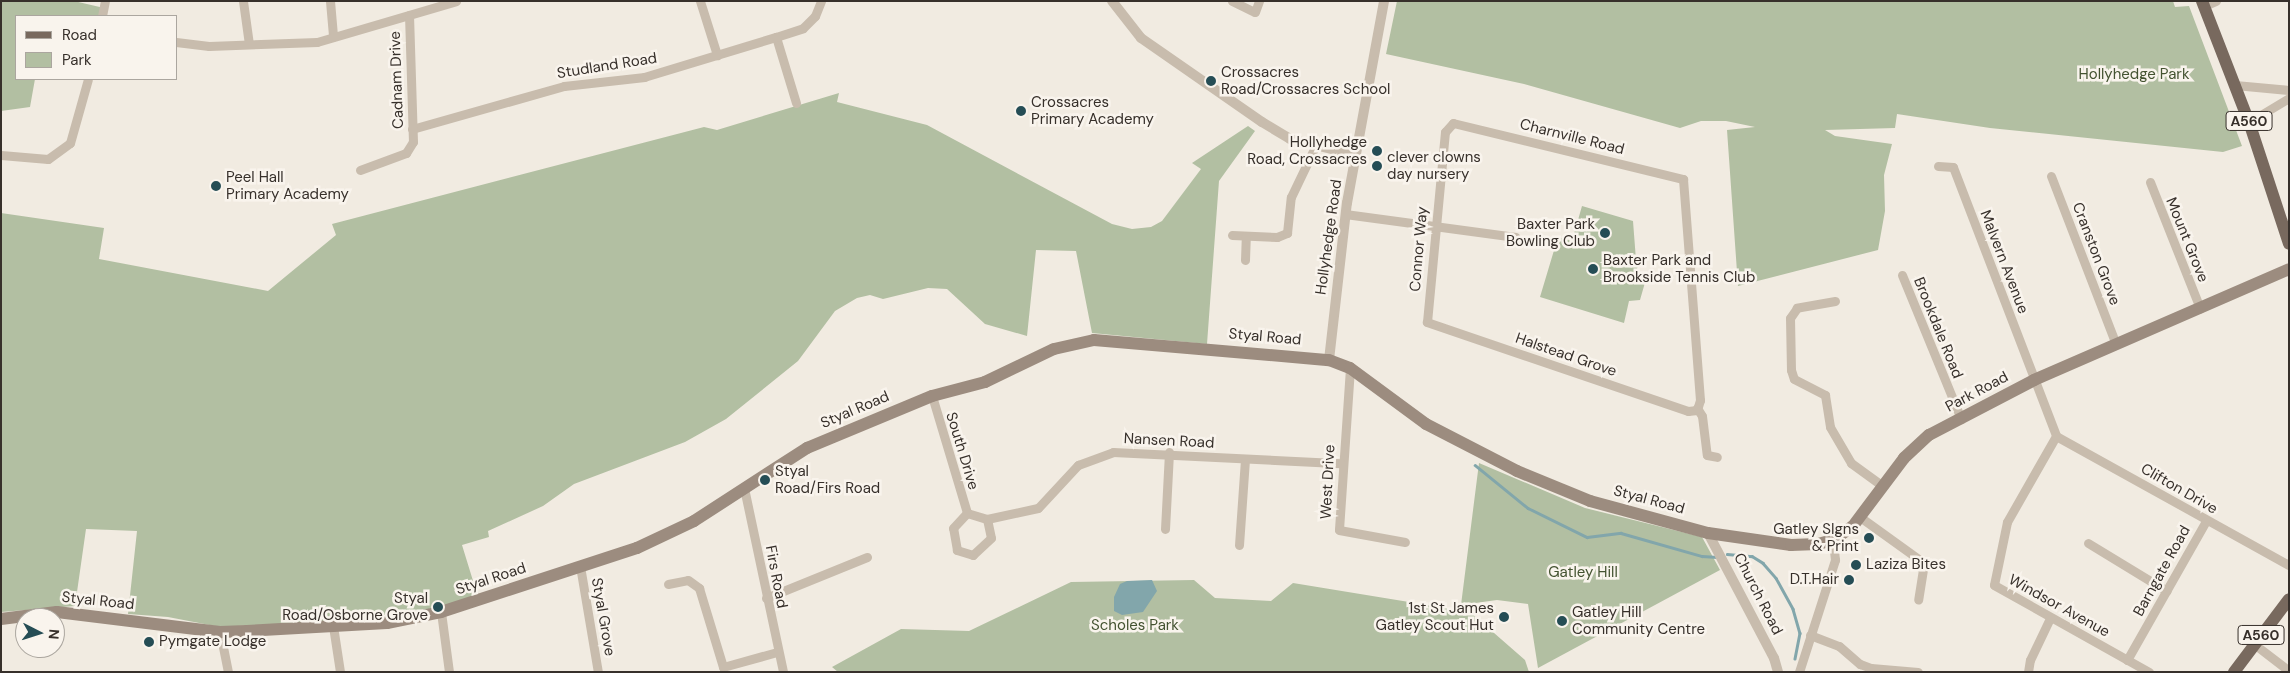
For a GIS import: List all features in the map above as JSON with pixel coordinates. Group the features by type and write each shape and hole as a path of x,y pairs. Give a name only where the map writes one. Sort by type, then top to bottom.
{"main road":[{"name":"A560","path":"2203,4 2249,122 2289,244"},
{"name":"Park Road","path":"1833,540 1860,517 1881,485 1915,446 2034,380 2115,342 2200,308 2289,269"},
{"name":"Styal Road","path":"1,619 58,612 220,632 387,623 441,612 504,594 580,566 637,548 694,521 807,448 932,396 985,382 1054,349 1094,340 1329,360 1350,368 1426,424 1517,471 1590,501 1708,533"},
{"path":"1708,533 1791,545 1833,540"},
{"name":"A560","path":"2234,672 2289,599"}],"street":[{"path":"102,15 105,1"},
{"path":"243,1 249,44"},
{"path":"330,1 333,36"},
{"path":"178,42 209,46 317,42 456,1"},
{"path":"700,1 717,55"},
{"name":"Studland Road","path":"412,129 564,86 644,77 776,37 803,28 815,16 821,1"},
{"path":"1112,1 1141,38 1170,60 1283,135 1315,147 1356,155"},
{"path":"1232,1 1255,12 1260,1"},
{"name":"Hollyhedge Road","path":"1329,360 1345,214 1384,1"},
{"path":"2203,4 2216,1"},
{"name":"Cadnam Drive","path":"360,170 406,153 412,142 409,15"},
{"path":"776,37 796,103"},
{"path":"1,155 48,159 70,143 88,80"},
{"path":"2235,86 2289,90"},
{"path":"2249,122 2289,98"},
{"name":"Charnville Road","path":"1453,123 1683,179 1699,390 1697,409"},
{"name":"Connor Way","path":"1427,322 1445,132 1453,123"},
{"path":"1232,234 1277,237 1287,233 1291,197 1315,147"},
{"name":"Malvern Avenue","path":"1938,166 1953,167 2034,380"},
{"name":"Cranston Grove","path":"2051,176 2115,342"},
{"name":"Mount Grove","path":"2150,182 2200,308"},
{"path":"1345,214 1515,237"},
{"path":"1245,260 1246,236"},
{"name":"Brookdale Road","path":"1902,275 1961,420"},
{"path":"1835,301 1797,308 1790,318 1791,370 1794,379 1825,395 1830,427 1851,463 1881,485"},
{"name":"Halstead Grove","path":"1427,322 1688,411 1697,409"},
{"name":"West Drive","path":"1350,368 1342,463 1339,530 1405,542"},
{"path":"2034,380 2056,436"},
{"name":"South Drive","path":"932,396 967,513"},
{"path":"1697,409 1702,416 1708,455 1717,457"},
{"name":"Clifton Drive","path":"2056,436 2206,521 2289,565"},
{"name":"Windsor Avenue","path":"2056,436 2007,522 1994,585 2149,672"},
{"name":"Nansen Road","path":"987,519 1038,508 1078,465 1112,452 1169,452 1245,460 1342,463"},
{"path":"1165,530 1169,452"},
{"path":"1239,545 1245,460"},
{"name":"Firs Road","path":"744,488 777,652 783,672"},
{"name":"South Drive","path":"967,513 987,519 991,538 974,555 957,550 953,528 967,513"},
{"path":"1860,517 1924,563 1918,600"},
{"name":"Barngate Road","path":"2127,660 2206,521"},
{"name":"Church Road","path":"1708,533 1774,658 1778,672"},
{"path":"1799,672 1835,560 1833,540"},
{"path":"2088,543 2167,591"},
{"path":"766,598 867,557"},
{"name":"Styal Grove","path":"580,566 598,672"},
{"path":"668,584 690,577 698,588 724,669 777,652"},
{"path":"441,612 448,672"},
{"path":"2028,672 2030,660 2050,618"},
{"path":"333,626 340,672"},
{"path":"220,632 228,672"},
{"path":"1810,635 1839,646 1860,664 1871,668 1918,672"},
{"path":"2254,644 2289,671"}],"green space":[{"path":"1,1 74,1 104,8 102,15 15,15 15,80 35,80 30,107 1,111"},
{"name":"Hollyhedge Park","path":"1397,1 2173,1 2175,7 2189,6 2242,146 2223,152 1990,128 1897,114 1895,128 1825,130 1835,136 1892,144 1884,175 1885,211 1878,250 1738,286 1727,130 1755,127 1726,121 1701,121 1680,128 1524,84 1386,54"},
{"path":"839,93 837,102 927,125 1112,224 1132,229 1151,227 1162,221 1201,169 1192,163 1248,126 1255,131 1219,181 1207,344 1092,333 1076,251 1036,250 1027,336 985,324 947,289 928,288 883,299 870,295 857,298 835,311 798,361 726,419 685,442 574,484 543,506 488,531 489,537 462,545 478,597 392,618 220,627 168,617 128,614 137,531 86,529 75,606 15,608 15,611 1,612 1,213 104,228 99,259 268,291 336,235 332,224 704,127 717,130"},
{"name":"Baxter Park and Brookside Tennis Club","path":"1582,206 1633,221 1636,260 1639,262 1635,276 1646,279 1640,300 1629,301 1624,323 1540,297 1558,237 1572,241"},
{"name":"Gatley Hill","path":"1479,463 1585,508 1702,537 1720,570 1538,668 1528,604 1497,600 1461,605"},
{"name":"Scholes Park","path":"1194,580 1215,598 1271,601 1293,583 1470,612 1525,660 1529,672 838,672 832,667 901,629 969,631 1071,582"}],"water":[{"path":"1152,580 1157,591 1143,612 1122,615 1114,611 1114,597 1120,584 1127,581"}],"waterway":[{"path":"1475,465 1528,508 1587,537 1621,533 1702,556 1717,557"},
{"path":"1727,554 1752,556 1763,563 1776,578 1793,609 1800,633 1795,659"}],"place":[{"name":"Crossacres Road/Crossacres School","path":"1211,81"},
{"name":"Crossacres Primary Academy","path":"1021,111"},
{"name":"Hollyhedge Road, Crossacres","path":"1377,151"},
{"name":"clever clowns day nursery","path":"1377,166"},
{"name":"Peel Hall Primary Academy","path":"216,186"},
{"name":"Baxter Park Bowling Club","path":"1605,233"},
{"name":"Baxter Park and Brookside Tennis Club","path":"1593,269"},
{"name":"Styal Road/Firs Road","path":"765,480"},
{"name":"Gatley SIgns & Print","path":"1869,538"},
{"name":"Laziza Bites","path":"1856,565"},
{"name":"D.T.Hair","path":"1849,580"},
{"name":"Styal Road/Osborne Grove","path":"438,607"},
{"name":"1st St James Gatley Scout Hut","path":"1504,617"},
{"name":"Gatley Hill Community Centre","path":"1562,621"},
{"name":"Pymgate Lodge","path":"149,642"}]}
